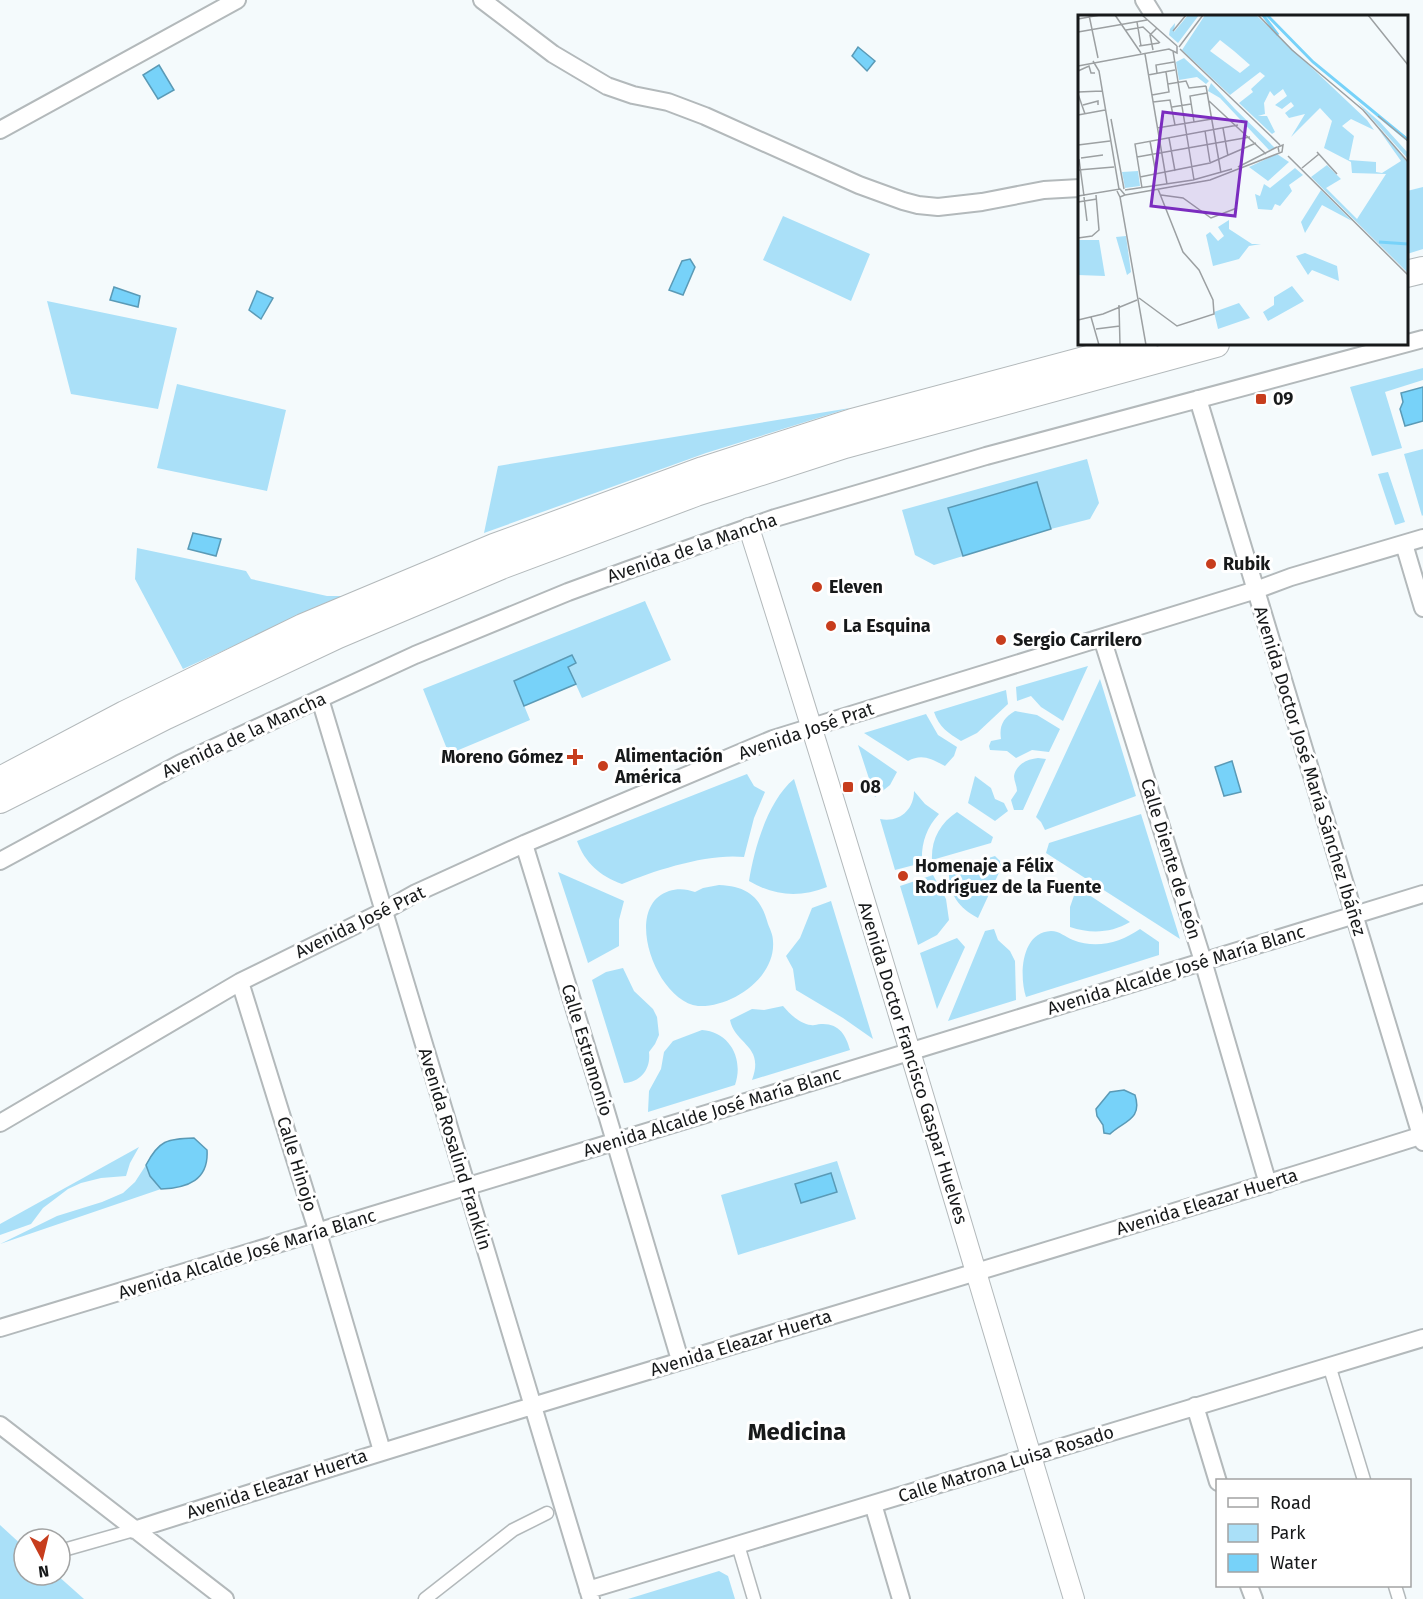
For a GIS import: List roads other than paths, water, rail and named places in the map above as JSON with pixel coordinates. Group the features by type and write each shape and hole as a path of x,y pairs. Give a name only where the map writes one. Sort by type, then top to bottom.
{"main road":[{"path":"1408,274 1423,270"},
{"path":"1408,291 1423,287"},
{"path":"0,780 125,714 303,627 494,547 703,470 852,422 1140,345"},
{"path":"0,800 174,712 338,635 501,566 696,493 845,445 1212,345"}],"street":[{"path":"0,130 237,0"},
{"path":"482,0 553,54 607,86 633,95 668,102 705,116 859,185 903,201 938,207 1044,190 1078,188"},
{"path":"1143,0 1154,15"},
{"name":"Avenida de la Mancha","path":"1408,343 1423,339"},
{"name":"Avenida de la Mancha","path":"0,861 181,763 415,655 568,592 749,528 986,456 1400,345"},
{"name":"Avenida Doctor José María Sánchez Ibáñez","path":"1198,399 1422,1138"},
{"name":"Avenida Doctor Francisco Gaspar Huelves","path":"749,528 812,727 1074,1599"},
{"name":"Avenida José Prat","path":"0,1123 240,982 416,893 524,844 773,739 1423,538"},
{"path":"1404,544 1423,608"},
{"name":"Calle Diente de León","path":"1102,638 1203,961 1268,1184"},
{"name":"Avenida Rosalind Franklin","path":"320,699 590,1594"},
{"name":"Calle Estramonio","path":"524,844 680,1360"},
{"name":"Avenida Alcalde José María Blanc","path":"0,1328 615,1143 1423,894"},
{"name":"Calle Hinojo","path":"240,982 318,1233 382,1451"},
{"name":"Avenida Eleazar Huerta","path":"72,1548 680,1360 1422,1138"},
{"name":"Calle Matrona Luisa Rosado","path":"590,1594 738,1545 1423,1338"},
{"path":"1329,1365 1364,1479"},
{"path":"1195,1406 1217,1479"},
{"path":"0,1425 225,1599"},
{"path":"873,1504 902,1599"},
{"path":"425,1599 513,1530 547,1513"},
{"path":"738,1545 754,1599"}],"water":[{"path":"858,47 875,61 867,71 852,56"},
{"path":"159,65 174,90 158,99 143,75"},
{"path":"690,259 695,267 683,295 669,290 682,261"},
{"path":"114,287 140,296 138,307 110,300"},
{"path":"257,291 273,298 261,319 249,310"},
{"path":"1423,387 1423,421 1405,426 1400,409 1403,402 1401,393"},
{"path":"1037,482 1051,529 963,556 948,508"},
{"path":"193,533 221,539 216,556 188,549"},
{"path":"572,655 576,663 568,667 576,684 524,706 514,681"},
{"path":"1232,761 1241,792 1224,796 1215,767"},
{"path":"1124,1090 1135,1095 1137,1103 1134,1115 1110,1134 1104,1133 1096,1109 1110,1092"},
{"path":"194,1138 207,1150 204,1169 195,1180 188,1184 161,1189 150,1176 146,1165 155,1150 170,1140"},
{"path":"831,1173 837,1192 801,1203 795,1184"}],"place":[{"name":"09","path":"1261,399"},
{"name":"Rubik","path":"1211,564"},
{"name":"Eleven","path":"817,587"},
{"name":"La Esquina","path":"831,626"},
{"name":"Sergio Carrilero","path":"1001,640"},
{"name":"Moreno Gómez","path":"575,757"},
{"name":"Alimentación América","path":"603,766"},
{"name":"08","path":"848,787"},
{"name":"Homenaje a Félix Rodríguez de la Fuente","path":"903,876"}],"district":[{"name":"Medicina","path":"797,1432"}]}
